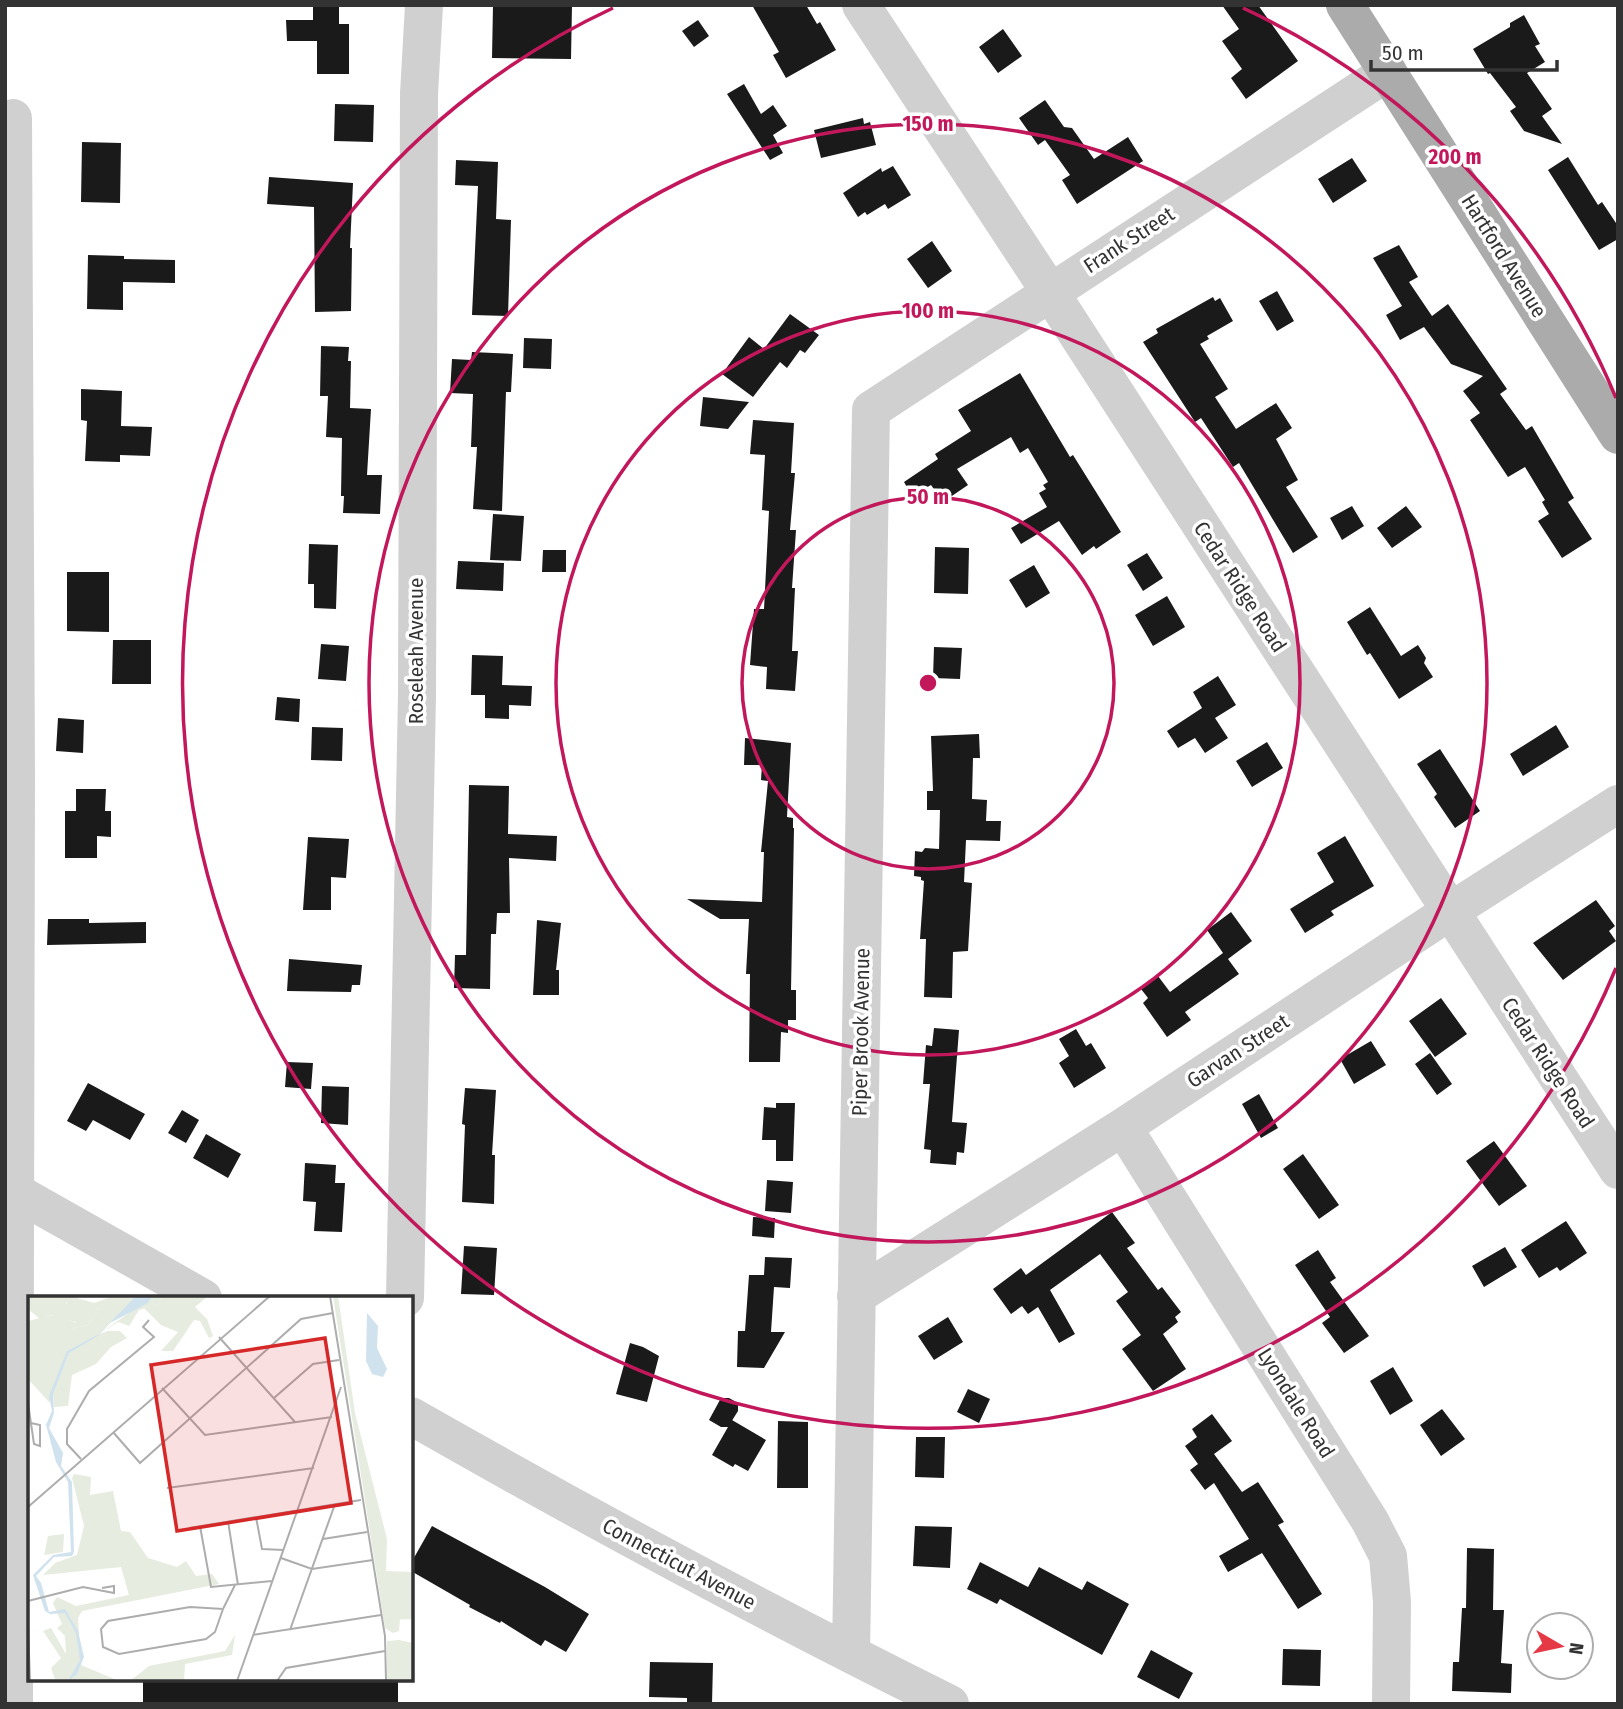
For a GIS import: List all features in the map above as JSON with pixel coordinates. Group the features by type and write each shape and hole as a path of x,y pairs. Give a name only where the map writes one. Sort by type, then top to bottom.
{"main road":[{"name":"Hartford Avenue","path":"1346,5 1618,435"}],"street":[{"name":"Roseleah Avenue","path":"405,1296 417,695 419,94 424,5"},
{"name":"Cedar Ridge Road","path":"861,5 1050,292 1618,1170"},
{"name":"Frank Street","path":"871,410 1388,72"},
{"path":"12,118 9,233 10,1548 14,1704"},
{"name":"Piper Brook Avenue","path":"850,1654 871,410"},
{"name":"Garvan Street","path":"856,1296 1123,1128 1618,804"},
{"name":"Lyondale Road","path":"1123,1128 1370,1521 1388,1556 1392,1602 1391,1704"},
{"path":"10,1189 199,1296"},
{"name":"Connecticut Avenue","path":"413,1417 574,1508 950,1704"}],"building":[{"path":"313,5 339,5 339,24 349,24 349,74 317,74 317,41 287,41 286,20 313,20"},
{"path":"493,5 572,5 571,59 492,58"},
{"path":"752,5 806,5 817,24 820,22 836,50 786,78 773,55 779,52"},
{"path":"1222,5 1258,5 1298,61 1246,99 1231,78 1242,69 1222,41 1239,29"},
{"path":"1524,15 1540,44 1535,46 1545,62 1527,73 1552,109 1542,116 1562,144 1524,131 1510,111 1516,107 1490,73 1488,74 1473,49 1510,27 1510,23"},
{"path":"698,20 709,36 694,47 682,31"},
{"path":"1003,29 1022,56 998,73 979,47"},
{"path":"744,84 761,114 773,105 787,126 773,135 783,153 770,160 727,94"},
{"path":"1045,100 1064,127 1072,128 1094,159 1128,137 1143,161 1077,204 1062,180 1070,175 1045,140 1038,145 1019,118"},
{"path":"335,104 374,105 373,142 334,141"},
{"path":"863,118 864,124 870,122 876,145 821,158 814,130"},
{"path":"82,142 121,143 120,203 81,202"},
{"path":"1568,157 1598,205 1602,202 1618,226 1618,239 1599,250 1548,170"},
{"path":"1352,158 1367,181 1333,203 1318,179"},
{"path":"456,160 498,162 496,219 511,220 508,316 472,315 478,186 455,185"},
{"path":"893,166 911,195 888,209 885,204 867,215 865,212 858,217 843,193 881,168 882,172"},
{"path":"269,177 353,183 351,311 315,312 314,207 267,204"},
{"path":"932,241 952,271 928,288 907,259"},
{"path":"1399,245 1418,277 1409,282 1432,316 1448,304 1507,389 1500,394 1526,430 1532,426 1574,498 1568,502 1592,539 1562,558 1538,521 1549,514 1542,502 1545,500 1525,467 1508,477 1470,420 1480,413 1463,391 1483,376 1451,364 1424,327 1400,340 1386,315 1402,306 1373,258"},
{"path":"88,255 175,260 175,283 123,282 123,310 87,309"},
{"path":"1277,291 1294,321 1277,331 1259,301"},
{"path":"1213,297 1215,301 1220,298 1233,321 1207,336 1209,339 1200,344 1228,389 1215,397 1236,429 1276,403 1292,428 1276,439 1298,480 1286,487 1318,537 1293,553 1239,463 1233,467 1201,418 1195,422 1143,342 1158,333 1156,329"},
{"path":"790,314 819,335 805,353 800,350 787,368 780,362 753,397 722,374 749,337 764,349"},
{"path":"524,338 552,339 551,369 523,368"},
{"path":"321,346 349,347 350,408 371,409 367,475 382,475 380,514 343,513 342,438 326,437 328,396 320,396"},
{"path":"472,352 513,354 511,392 506,392 502,511 473,509 477,447 471,447 473,394 450,393 452,359 471,360"},
{"path":"1020,373 1070,457 1073,455 1121,532 1082,555 1059,521 1021,544 1011,528 1047,507 1039,493 1046,489 1043,485 1048,482 1028,448 1020,453 1011,437 957,469 968,485 943,502 931,485 912,496 904,482 938,459 935,454 971,431 958,410"},
{"path":"81,389 122,391 121,426 152,427 150,456 120,455 120,462 85,461 87,421 81,420"},
{"path":"703,397 749,402 728,429 700,426"},
{"path":"753,420 794,423 791,473 795,473 790,530 796,530 792,588 795,588 792,651 798,651 795,691 766,689 767,667 750,665 754,609 764,609 769,511 762,510 765,455 750,454"},
{"path":"1352,506 1364,526 1342,540 1330,518"},
{"path":"1406,506 1422,527 1392,548 1377,528"},
{"path":"493,514 524,516 521,561 490,560"},
{"path":"309,544 338,545 336,609 314,608 314,584 308,584"},
{"path":"935,547 969,548 968,594 934,593"},
{"path":"543,550 566,550 566,572 542,572"},
{"path":"1147,553 1163,578 1143,591 1127,565"},
{"path":"458,561 504,563 503,591 456,589"},
{"path":"1034,565 1050,593 1026,608 1009,580"},
{"path":"67,572 109,572 109,632 67,631"},
{"path":"1167,596 1185,627 1153,646 1135,615"},
{"path":"1370,607 1401,656 1418,645 1426,658 1424,663 1433,677 1399,699 1347,622"},
{"path":"113,640 151,640 151,684 112,684"},
{"path":"321,644 349,646 346,681 318,679"},
{"path":"934,647 962,648 960,679 933,678"},
{"path":"472,655 503,656 502,685 532,686 531,706 509,705 509,719 485,718 485,695 471,695"},
{"path":"1218,676 1236,705 1215,718 1228,738 1205,753 1195,738 1178,748 1167,731 1202,708 1193,692"},
{"path":"277,697 300,699 299,722 275,720"},
{"path":"58,718 84,720 83,753 56,751"},
{"path":"1556,725 1569,747 1523,776 1510,754"},
{"path":"312,727 343,728 342,761 311,760"},
{"path":"979,734 980,758 973,758 972,799 987,800 986,821 1001,821 1000,841 966,840 964,882 972,883 968,951 953,952 952,998 924,997 926,939 920,939 924,881 921,877 914,876 915,851 922,852 925,848 939,849 940,810 927,810 927,791 933,791 931,736"},
{"path":"745,738 791,743 787,817 793,818 794,828 791,990 796,990 796,1020 788,1020 788,1033 781,1032 780,1062 749,1062 750,974 746,974 749,919 720,919 687,899 762,902 764,852 761,852 768,781 761,780 762,765 744,765"},
{"path":"1267,742 1283,768 1252,787 1236,761"},
{"path":"1440,749 1480,811 1455,828 1434,797 1437,794 1417,764"},
{"path":"469,785 509,786 508,834 557,836 556,861 509,858 510,913 497,913 496,934 491,934 490,989 454,988 455,955 466,955"},
{"path":"76,789 106,789 105,811 111,811 111,837 97,836 97,858 65,858 65,811 76,811"},
{"path":"1345,836 1374,886 1331,911 1334,915 1305,933 1290,909 1334,882 1317,853"},
{"path":"308,837 349,839 346,878 331,877 331,910 303,910"},
{"path":"1596,900 1615,926 1609,931 1616,941 1563,980 1533,943"},
{"path":"1231,912 1252,941 1228,959 1239,974 1185,1012 1191,1020 1167,1037 1143,1003 1148,998 1141,989 1158,976 1170,992 1223,953 1207,930"},
{"path":"48,919 89,919 89,923 146,922 146,943 47,945"},
{"path":"537,920 561,923 556,970 559,970 559,995 533,995"},
{"path":"289,959 362,965 360,985 352,985 351,992 287,991"},
{"path":"1441,998 1467,1034 1435,1057 1409,1021"},
{"path":"934,1028 959,1030 952,1122 967,1123 964,1153 957,1152 956,1165 930,1163 931,1150 924,1149 930,1084 923,1084 926,1045 932,1046"},
{"path":"1076,1029 1086,1046 1091,1043 1106,1068 1074,1088 1059,1063 1069,1056 1059,1039"},
{"path":"1371,1041 1386,1065 1354,1084 1340,1059"},
{"path":"1430,1053 1452,1084 1437,1095 1415,1064"},
{"path":"287,1062 313,1063 311,1089 285,1087"},
{"path":"88,1083 145,1114 130,1140 93,1120 86,1131 67,1121"},
{"path":"322,1086 349,1087 348,1125 321,1123"},
{"path":"465,1088 496,1090 492,1155 495,1155 494,1204 462,1202"},
{"path":"1259,1094 1278,1128 1261,1138 1242,1104"},
{"path":"776,1103 795,1103 793,1161 776,1161 776,1140 762,1140 764,1107 776,1108"},
{"path":"182,1110 199,1120 186,1143 168,1133"},
{"path":"206,1134 241,1154 228,1178 193,1158"},
{"path":"1494,1141 1527,1186 1499,1206 1466,1161"},
{"path":"1303,1154 1339,1205 1319,1219 1283,1169"},
{"path":"305,1163 336,1165 335,1183 345,1183 342,1232 314,1231 316,1202 303,1201"},
{"path":"767,1180 793,1182 791,1213 765,1211"},
{"path":"1112,1212 1135,1243 1127,1248 1158,1290 1162,1287 1181,1312 1175,1317 1178,1322 1163,1334 1186,1369 1153,1391 1122,1349 1141,1335 1116,1301 1128,1292 1100,1254 1050,1290 1075,1334 1059,1343 1038,1307 1028,1314 1022,1306 1011,1314 993,1289 1021,1268 1026,1275"},
{"path":"753,1217 775,1218 774,1238 752,1236"},
{"path":"1566,1221 1587,1253 1560,1271 1557,1267 1539,1278 1521,1250"},
{"path":"464,1246 497,1248 494,1295 461,1294"},
{"path":"1505,1247 1517,1267 1484,1287 1472,1266"},
{"path":"1318,1250 1336,1278 1330,1282 1369,1336 1344,1353 1322,1323 1330,1317 1295,1265"},
{"path":"765,1257 792,1258 790,1288 774,1287 771,1332 785,1332 764,1368 737,1367 738,1331 745,1331 749,1275 764,1275"},
{"path":"948,1317 963,1342 934,1360 918,1336"},
{"path":"630,1343 659,1356 647,1402 616,1394"},
{"path":"1393,1367 1413,1401 1390,1415 1370,1381"},
{"path":"968,1389 990,1399 979,1423 957,1412"},
{"path":"721,1398 729,1398 738,1403 738,1411 728,1427 721,1427 709,1420"},
{"path":"1442,1409 1465,1439 1441,1456 1420,1425"},
{"path":"1212,1414 1232,1441 1214,1454 1242,1492 1258,1482 1284,1522 1278,1525 1322,1594 1298,1609 1262,1553 1228,1572 1219,1556 1249,1539 1214,1483 1205,1490 1190,1470 1198,1464 1185,1446 1197,1437 1192,1429"},
{"path":"732,1420 766,1440 748,1471 735,1464 733,1467 712,1455"},
{"path":"778,1421 808,1422 808,1488 777,1488"},
{"path":"916,1437 945,1437 944,1478 915,1477"},
{"path":"432,1526 589,1614 566,1652 545,1640 541,1646 501,1621 500,1623 469,1607 470,1605 413,1572 413,1559"},
{"path":"915,1526 952,1527 950,1568 913,1566"},
{"path":"1467,1548 1494,1549 1493,1610 1504,1610 1501,1663 1512,1664 1511,1693 1452,1691 1453,1662 1459,1662 1462,1608 1466,1608"},
{"path":"980,1562 1028,1587 1039,1567 1082,1590 1087,1581 1129,1604 1102,1655 1000,1599 997,1604 967,1589"},
{"path":"1283,1649 1321,1650 1320,1686 1282,1685"},
{"path":"1151,1650 1193,1673 1179,1699 1137,1677"},
{"path":"650,1662 713,1663 712,1704 687,1704 687,1698 649,1697"},
{"path":"143,1681 398,1681 398,1704 143,1704"}]}
